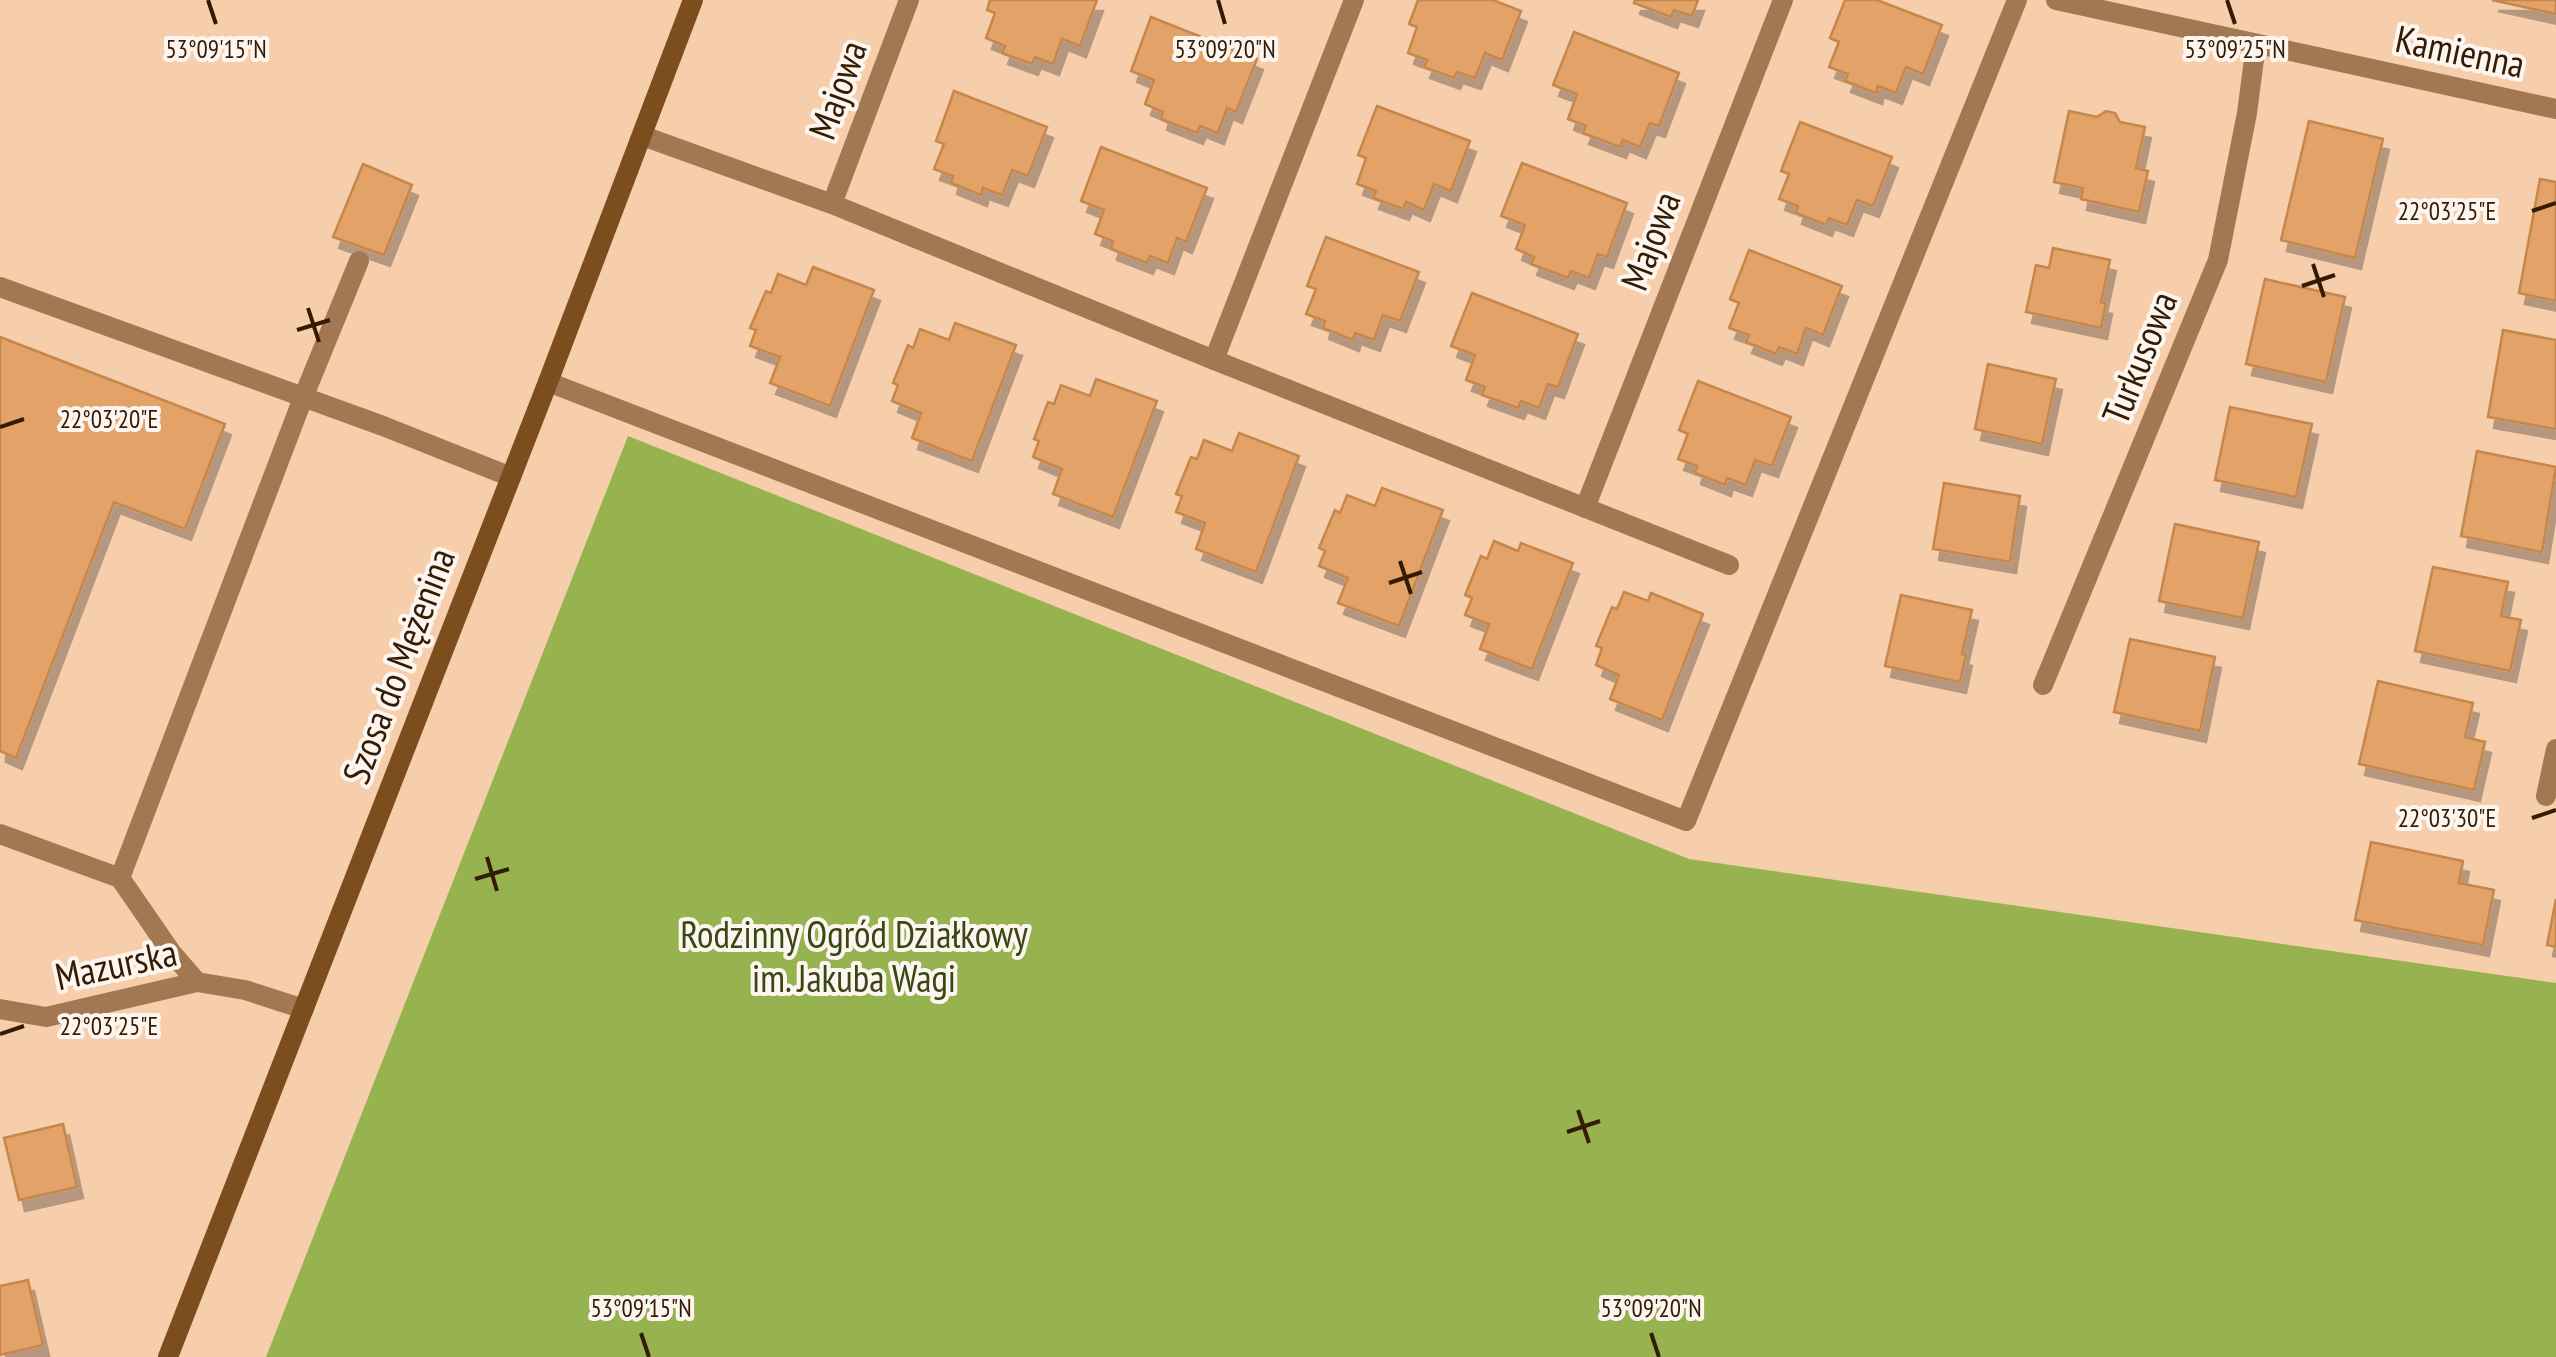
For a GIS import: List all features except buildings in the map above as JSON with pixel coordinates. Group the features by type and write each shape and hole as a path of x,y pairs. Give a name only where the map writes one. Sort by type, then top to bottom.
{"main road":[{"name":"Szosa do Mężenina","path":"168,1357 693,0"}],"street":[{"name":"Majowa","path":"832,204 908,0"},
{"path":"1214,360 1354,0"},
{"name":"Majowa","path":"1585,508 1783,0"},
{"path":"548,382 1686,820 2017,0"},
{"name":"Kamienna","path":"2056,0 2556,109"},
{"name":"Turkusowa","path":"2042,685 2218,260 2247,114 2256,44"},
{"path":"643,136 832,204 1730,565"},
{"path":"120,878 358,261"},
{"path":"0,287 383,426 511,478"},
{"path":"2546,796 2556,749"},
{"path":"0,834 120,878 171,952 197,982"},
{"name":"Mazurska","path":"0,1009 46,1016 197,982 245,990 304,1009"}],"green space":[{"name":"Rodzinny Ogród Działkowy im. Jakuba Wagi","path":"628,436 1689,859 2556,983 2556,1357 266,1357"}]}
